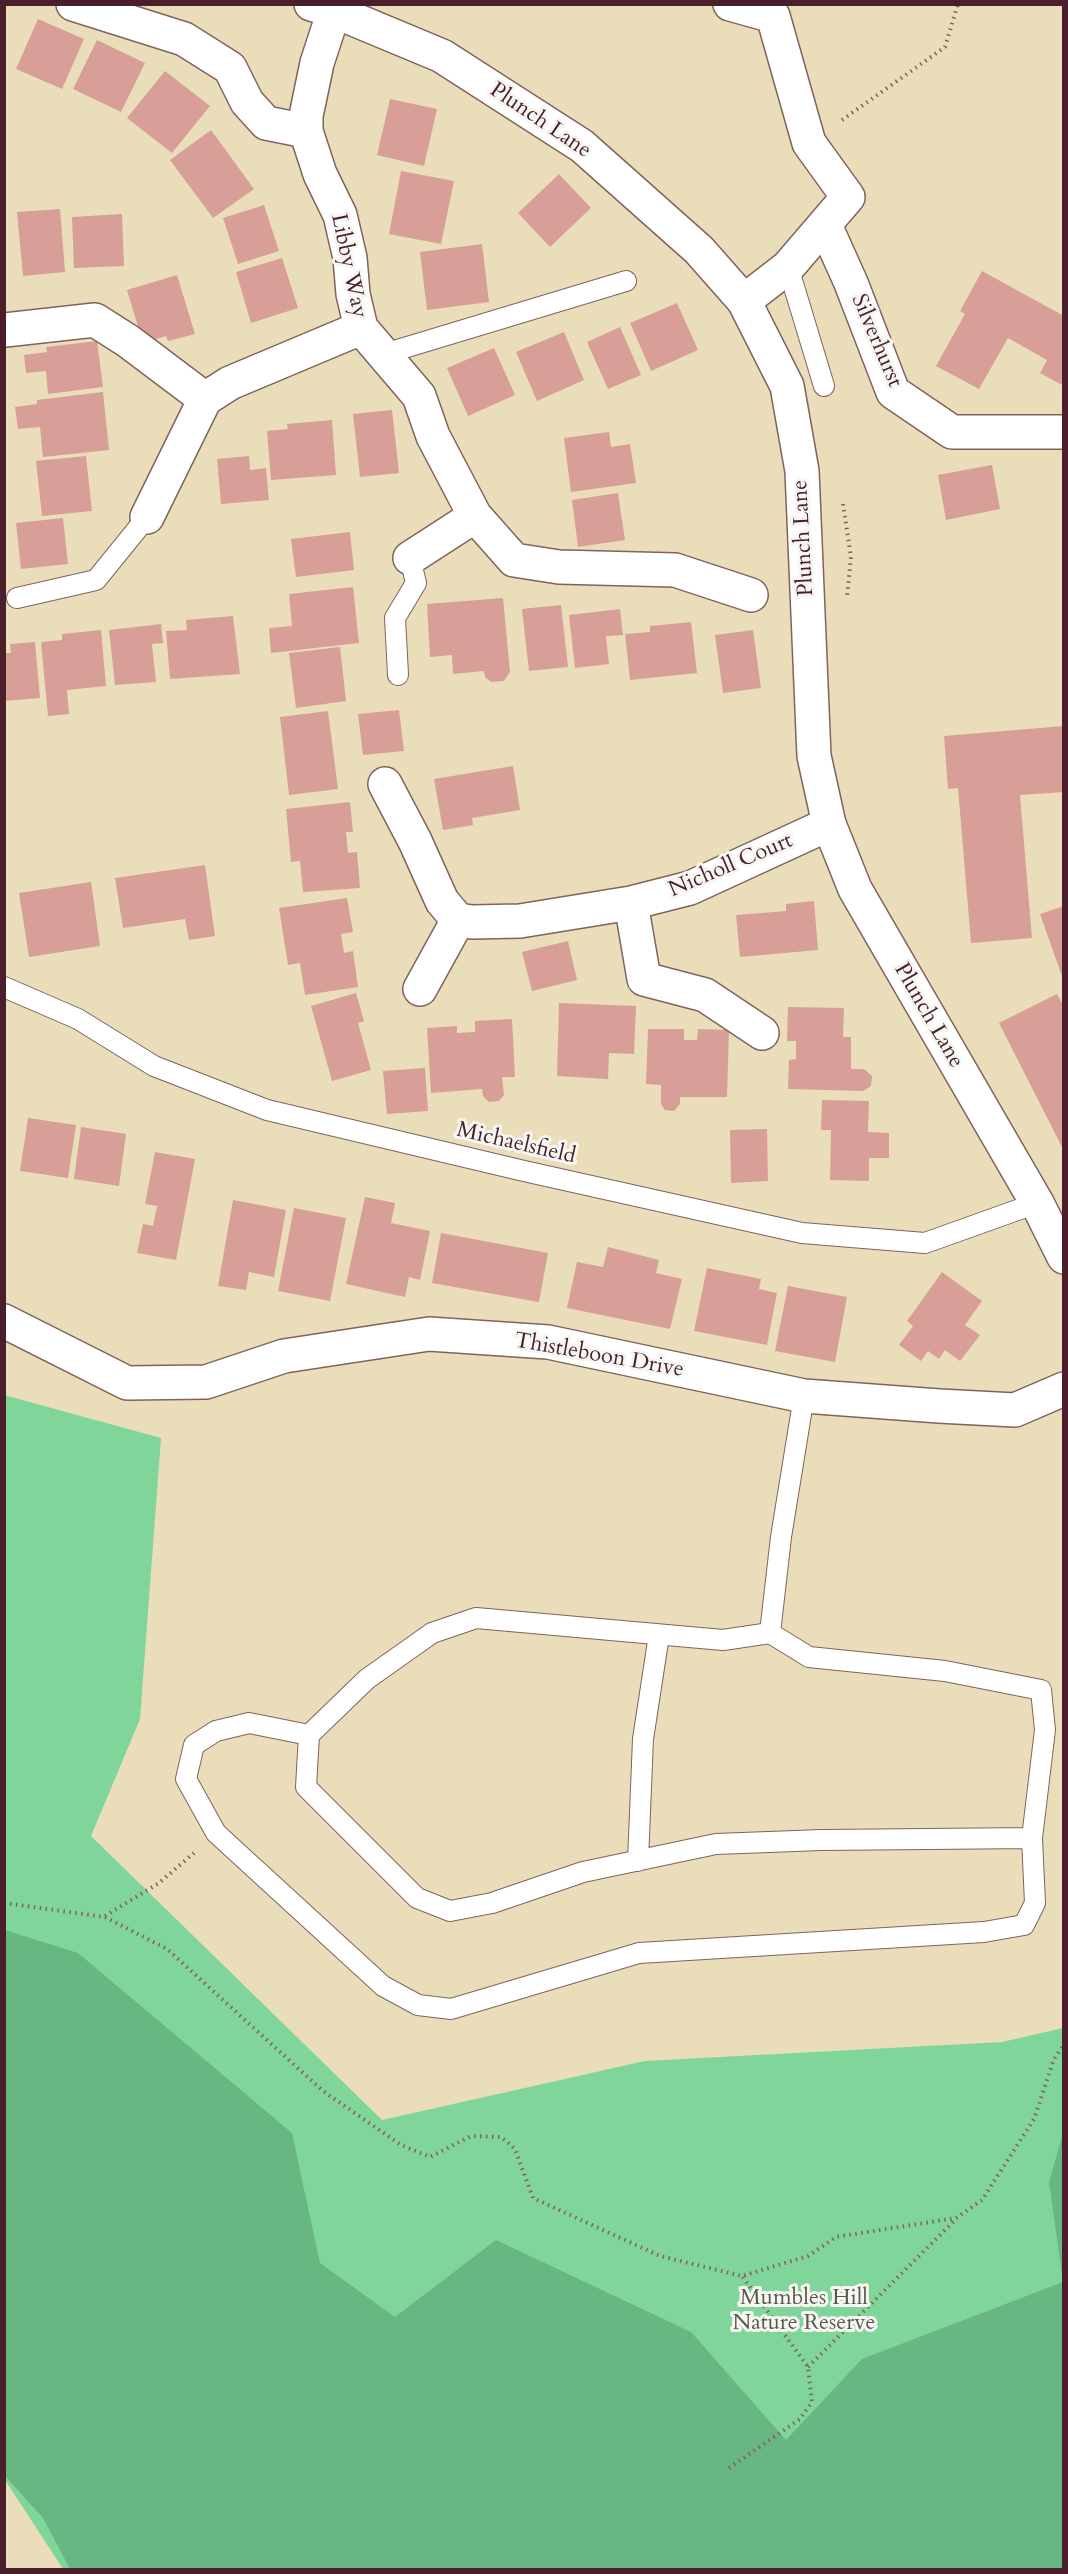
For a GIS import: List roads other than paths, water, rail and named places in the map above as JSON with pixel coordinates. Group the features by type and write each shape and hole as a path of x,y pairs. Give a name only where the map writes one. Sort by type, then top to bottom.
{"street":[{"path":"73,4 184,39 230,68 247,102 266,123 306,131"},
{"path":"730,4 771,10 809,143 848,197 788,267 744,301"},
{"name":"Libby Way","path":"322,8 317,63 306,116 306,131 320,174 340,215 351,258 353,294 361,328 419,396 433,436 475,516 514,560 559,567 675,570 751,595"},
{"name":"Plunch Lane","path":"322,8 442,56 582,146 699,250 744,301 788,386 802,471 814,756 829,824 855,889 1037,1203 1064,1257"},
{"name":"Silverhurst","path":"825,225 851,283 893,392 952,432 1064,432"},
{"path":"5,330 95,320 128,341 204,399"},
{"path":"147,517 204,399 231,382 361,328"},
{"path":"410,558 475,516"},
{"path":"385,784 415,841 442,901 458,920 420,988"},
{"name":"Nicholl Court","path":"458,920 520,921 631,903 690,888 829,824"},
{"path":"631,903 644,979 705,995 762,1033"},
{"name":"Thistleboon Drive","path":"4,1321 127,1383 206,1382 284,1356 429,1334 548,1342 804,1396 1015,1410 1064,1389"}],"lane":[{"path":"788,267 824,386"},
{"path":"384,354 626,282"},
{"path":"16,598 96,580 147,517"},
{"path":"398,675 395,618 416,583 410,558"},
{"name":"Michaelsfield","path":"4,987 78,1019 154,1066 267,1110 801,1233 925,1243 1037,1203"},
{"path":"770,1633 781,1537 804,1396"},
{"path":"309,1735 249,1723 216,1731 194,1745 186,1779 216,1833 384,1986 418,2005 451,2008 639,1953 984,1932 1024,1925 1035,1903 1032,1838 1045,1730 1041,1690 945,1671 809,1657 770,1633 723,1640 476,1618 432,1634 376,1672 309,1735 306,1786 417,1898 450,1911 492,1903 583,1872 716,1844 821,1840 1032,1838"},
{"path":"638,1861 643,1739 659,1635"}],"park label":[{"name":"Mumbles Hill Nature Reserve","path":"804,2312"}]}
